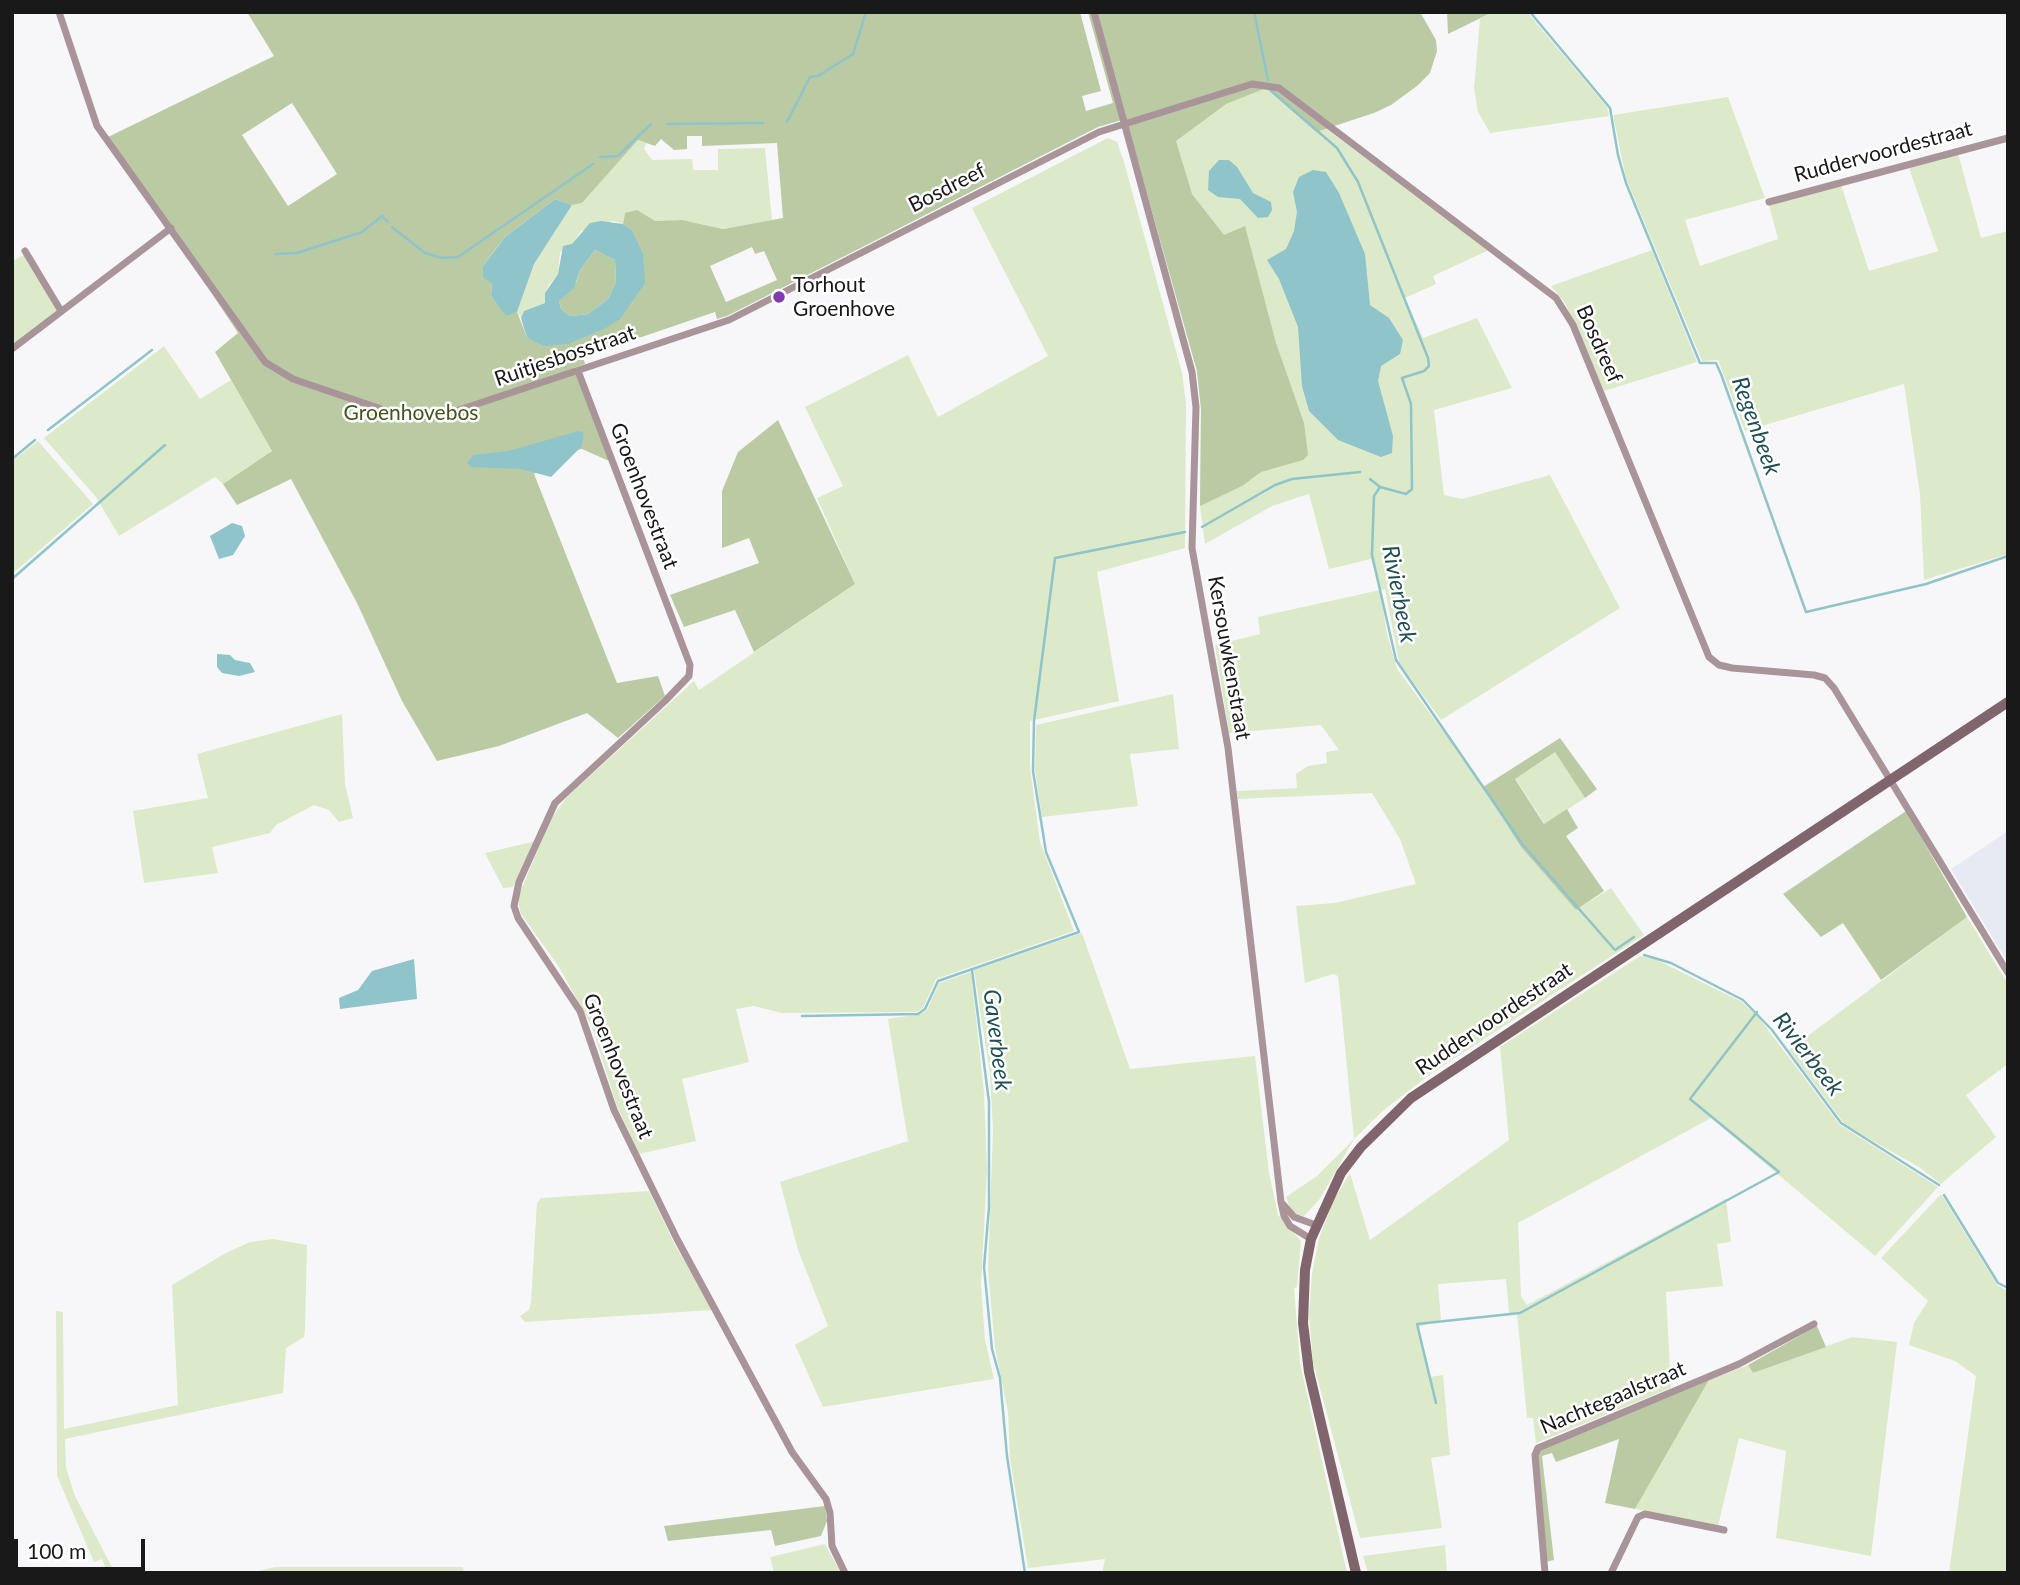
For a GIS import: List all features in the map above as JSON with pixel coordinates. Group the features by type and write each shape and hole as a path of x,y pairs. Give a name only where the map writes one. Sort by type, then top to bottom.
{"street":[{"name":"Ruitjesbosstraat","path":"58,12 97,126 259,355 265,362 293,379 384,411 415,418 447,414 729,320 789,289"},
{"path":"1094,12 1124,126"},
{"name":"Bosdreef","path":"789,289 1099,132 1252,84 1279,88 1550,291 1573,325 1709,657 1718,665 1732,668 1825,678 1891,778"},
{"name":"Kersouwkenstraat","path":"1124,126 1195,388 1192,548 1228,748 1281,1202"},
{"name":"Ruddervoordestraat","path":"1769,202 2008,138"},
{"path":"12,349 171,228"},
{"path":"25,250 61,311"},
{"name":"Groenhovestraat","path":"578,371 690,665 689,676 555,803 519,882 514,906 518,918 546,955 580,1011 614,1110 677,1239 792,1452 826,1499 830,1513 832,1546 845,1573"},
{"name":"Ruddervoordestraat","path":"1356,1573 1305,1346 1304,1270 1316,1226 1341,1174 1361,1147 1411,1098 2008,702"},
{"path":"1891,778 2008,973"},
{"path":"1281,1202 1294,1217 1316,1226"},
{"path":"1281,1202 1284,1216 1290,1226 1311,1239"},
{"name":"Nachtegaalstraat","path":"1545,1573 1535,1455 1538,1448 1750,1359 1814,1324"},
{"path":"1611,1573 1637,1517 1645,1514 1724,1530"},
{"name":"Ruddervoordestraat","path":"1351,1549 1361,1573"}],"shaded area":[{"path":"2008,831 2008,963 1951,869"}],"green space":[{"name":"Groenhovebos","path":"247,12 1080,12 1101,91 1082,96 1086,111 1113,103 1088,12 1420,12 1436,40 1437,51 1430,73 1417,86 1391,105 1374,113 1316,132 1266,88 1226,104 1176,141 1192,194 1224,235 1245,226 1276,343 1304,423 1308,455 1303,460 1261,472 1242,486 1200,506 1201,409 1197,371 1126,119 1098,127 727,316 717,319 715,312 583,357 585,364 574,368 609,461 582,449 553,455 534,474 617,683 658,676 665,696 618,738 587,713 499,746 437,761 402,701 357,603 291,479 237,505 223,484 272,451 215,352 238,333 108,137 274,56","holes":["292,103 337,174 288,206 242,135","687,136 702,136 702,146 777,143 783,218 723,229 682,220 655,221 637,210 625,213 623,224 631,229 606,328 527,337 517,312 506,315 491,296 492,284 483,266 505,237 555,199 572,205 582,203 638,140 655,146 661,139 674,150 687,149","752,247 755,254 764,251 777,280 726,302 710,266"]},
{"path":"1447,12 1493,12 1448,34"},
{"path":"1493,12 1527,12 1607,107 1609,116 1490,133 1478,112 1474,88 1480,19"},
{"path":"1266,88 1316,132 1324,127 1489,250 1433,276 1436,284 1405,298 1423,338 1477,318 1512,388 1434,410 1444,495 1462,499 1550,475 1620,608 1441,720 1399,663 1385,589 1380,591 1387,634 1397,669 1472,770 1521,847 1576,910 1611,888 1644,935 1432,1073 1385,1109 1354,1139 1338,976 1333,974 1305,983 1296,906 1335,903 1416,884 1400,839 1372,793 1238,799 1237,791 1297,788 1296,774 1308,766 1327,763 1326,752 1339,750 1321,725 1229,733 1215,645 1260,634 1258,617 1380,590 1371,559 1329,569 1309,494 1272,506 1205,544 1200,506 1201,409 1197,371 1129,128"},
{"path":"1728,97 1765,198 1685,220 1700,266 1778,239 1769,205 1841,185 1869,271 1938,251 1909,168 1958,153 1981,238 2008,231 2008,554 1924,580 1920,494 1904,384 1745,431 1718,360 1702,361 1626,178 1613,115"},
{"path":"1108,138 1117,142 1124,162 1182,373 1186,403 1185,548 1097,572 1119,701 1030,721 1030,768 1040,842 1074,931 936,979 923,1008 917,1012 782,1013 754,1006 736,1009 749,1062 682,1079 696,1141 639,1154 617,1106 592,1027 559,967 521,914 518,897 551,819 567,797 694,681 699,690 855,584 817,498 843,486 805,407 908,355 938,417 1048,356 972,208"},
{"path":"638,140 646,143 644,149 652,160 692,159 693,170 718,170 718,149 765,148 772,220 723,229 682,220 655,221 625,213 623,224 613,221 581,231 572,245 560,252 558,274 548,286 545,303 524,311 521,318 517,312 534,264 572,205 582,203"},
{"path":"595,250 615,260 616,282 608,299 588,314 570,316 561,309 559,301 576,283 580,270"},
{"path":"1652,250 1697,362 1604,391 1565,303 1551,286"},
{"path":"24,255 58,312 12,345 12,261"},
{"path":"164,346 200,399 231,380 272,451 223,484 215,477 119,536 96,497 44,438"},
{"path":"778,420 855,584 754,652 735,610 684,627 670,595 759,563 749,538 722,548 722,491 738,452"},
{"path":"38,441 93,504 12,574 12,461"},
{"path":"1173,694 1179,749 1130,754 1138,806 1042,817 1035,770 1036,725"},
{"path":"342,714 345,784 353,818 339,822 329,810 314,805 276,825 270,833 212,847 218,873 144,883 133,811 208,798 197,754"},
{"path":"1560,738 1597,789 1585,798 1555,752 1515,779 1544,824 1567,809 1578,828 1566,836 1604,891 1576,910 1521,847 1483,787"},
{"path":"1555,752 1585,798 1545,824 1515,778"},
{"path":"1906,811 1967,917 1881,980 1843,923 1821,937 1783,894"},
{"path":"536,841 513,887 503,888 485,853"},
{"path":"1967,917 2008,984 2008,1064 1966,1095 1996,1137 1941,1184 1919,1167 1846,1126 1789,1050"},
{"path":"1082,933 1130,1069 1255,1056 1269,1173 1278,1215 1301,1241 1297,1287 1294,1288 1300,1363 1347,1573 1102,1573 1105,1559 1028,1568 1010,1459 1008,1412 995,1347 988,1270 993,1130 990,1074 974,970"},
{"path":"1640,956 1657,960 1742,1002 1759,1018 1840,1125 1938,1187 1875,1256 1711,1118 1518,1223 1521,1296 1527,1305 1726,1199 1731,1242 1717,1244 1723,1286 1666,1292 1671,1388 1536,1443 1533,1418 1527,1418 1517,1313 1509,1313 1506,1279 1438,1284 1441,1320 1419,1327 1430,1377 1443,1375 1450,1455 1431,1458 1442,1528 1360,1538 1313,1362 1309,1315 1312,1274 1319,1238 1334,1200 1350,1173 1370,1240 1509,1140 1500,1047"},
{"path":"971,972 984,1092 987,1170 981,1284 985,1340 994,1379 823,1407 795,1345 828,1326 798,1250 780,1182 908,1141 888,1019 921,1014 927,1010 939,983"},
{"path":"1354,1139 1319,1200 1304,1216 1292,1214 1286,1197 1317,1176"},
{"path":"649,1191 675,1245 713,1310 525,1322 520,1316 529,1310 531,1302 537,1203 541,1198"},
{"path":"1941,1194 1997,1285 2008,1291 2008,1573 1949,1573 1976,1376 1955,1361 1909,1345 1914,1323 1928,1301 1881,1258"},
{"path":"273,1239 307,1245 304,1337 286,1348 283,1393 65,1439 66,1468 75,1496 115,1573 108,1573 102,1559 94,1562 57,1476 56,1311 63,1312 64,1429 178,1405 172,1285 250,1242"},
{"path":"1817,1326 1826,1347 1753,1373 1748,1365"},
{"path":"1852,1337 1897,1342 1871,1556 1776,1538 1786,1451 1739,1438 1718,1526 1635,1509 1709,1380 1748,1365 1753,1373"},
{"path":"1709,1380 1635,1509 1605,1503 1619,1439 1556,1462 1552,1453 1542,1456 1554,1560 1545,1562 1535,1452"},
{"path":"825,1506 827,1521 821,1536 775,1546 771,1530 668,1541 664,1526"},
{"path":"825,1544 841,1573 774,1573 770,1557"},
{"path":"1445,1545 1447,1573 1368,1573 1363,1556"},
{"path":"275,1567 463,1567 464,1573 250,1573"}],"water":[{"path":"1219,160 1229,160 1237,167 1253,193 1271,202 1272,210 1268,217 1258,218 1240,199 1218,197 1208,190 1209,171"},
{"path":"1313,170 1326,172 1339,193 1365,254 1370,305 1389,318 1403,340 1400,354 1381,366 1378,381 1393,436 1392,453 1381,457 1338,440 1309,411 1302,386 1298,327 1279,279 1267,260 1286,249 1294,231 1297,212 1293,192 1299,177"},
{"path":"555,199 572,205 534,264 517,312 506,316 491,296 492,284 483,277 483,266 505,237"},
{"path":"601,221 623,224 631,229 643,254 645,283 620,319 606,328 568,344 545,346 535,342 527,337 521,318 524,311 545,303 545,293 558,274 563,246 572,244 590,223","holes":["595,250 615,260 616,282 608,299 588,314 570,316 561,309 559,301 574,288 580,270"]},
{"path":"579,431 584,433 582,446 551,477 521,469 472,467 467,463 474,455 508,451"},
{"path":"232,523 242,526 245,536 233,555 219,559 210,536"},
{"path":"217,654 230,655 235,660 250,663 255,672 239,676 222,673 217,667"},
{"path":"414,959 417,999 340,1009 339,998 358,990 372,971"}],"waterway":[{"path":"787,122 810,77 818,76 853,54 866,12"},
{"name":"Rivierbeek","path":"1254,12 1268,80"},
{"name":"Regenbeek","path":"1530,12 1610,108 1626,183 1700,363 1716,363 1721,374 1806,612 1926,584 2008,556"},
{"name":"Rivierbeek","path":"1269,89 1337,148 1358,182 1428,358 1429,366 1424,371 1402,378 1411,404 1412,489 1406,494 1380,487 1374,496 1372,555 1396,660 1523,845 1615,950 1634,937"},
{"path":"667,124 763,123"},
{"path":"600,157 618,156 651,124"},
{"path":"392,227 425,253 442,258 458,257 593,164"},
{"path":"275,254 297,253 362,232 382,216 388,222"},
{"path":"48,430 152,350"},
{"path":"12,459 35,440"},
{"path":"12,579 165,445"},
{"name":"Gaverbeek","path":"1202,527 1275,485 1292,479 1360,472"},
{"name":"Gaverbeek","path":"1370,479 1380,487"},
{"name":"Gaverbeek","path":"802,1016 918,1014 925,1009 938,981 1079,932 1046,852 1033,771 1034,721 1055,558 1185,532"},
{"name":"Rivierbeek","path":"1644,955 1671,963 1743,1000 1772,1030 1841,1123 1939,1185"},
{"name":"Gaverbeek","path":"972,970 989,1102 989,1207 984,1267 992,1349 1000,1378 1007,1456 1025,1573"},
{"path":"1436,1403 1417,1324 1520,1313 1779,1172 1690,1099 1757,1012"},
{"name":"Rivierbeek","path":"1944,1195 1998,1283 2008,1288"}],"place":[{"name":"Torhout Groenhove","path":"779,297"}]}
